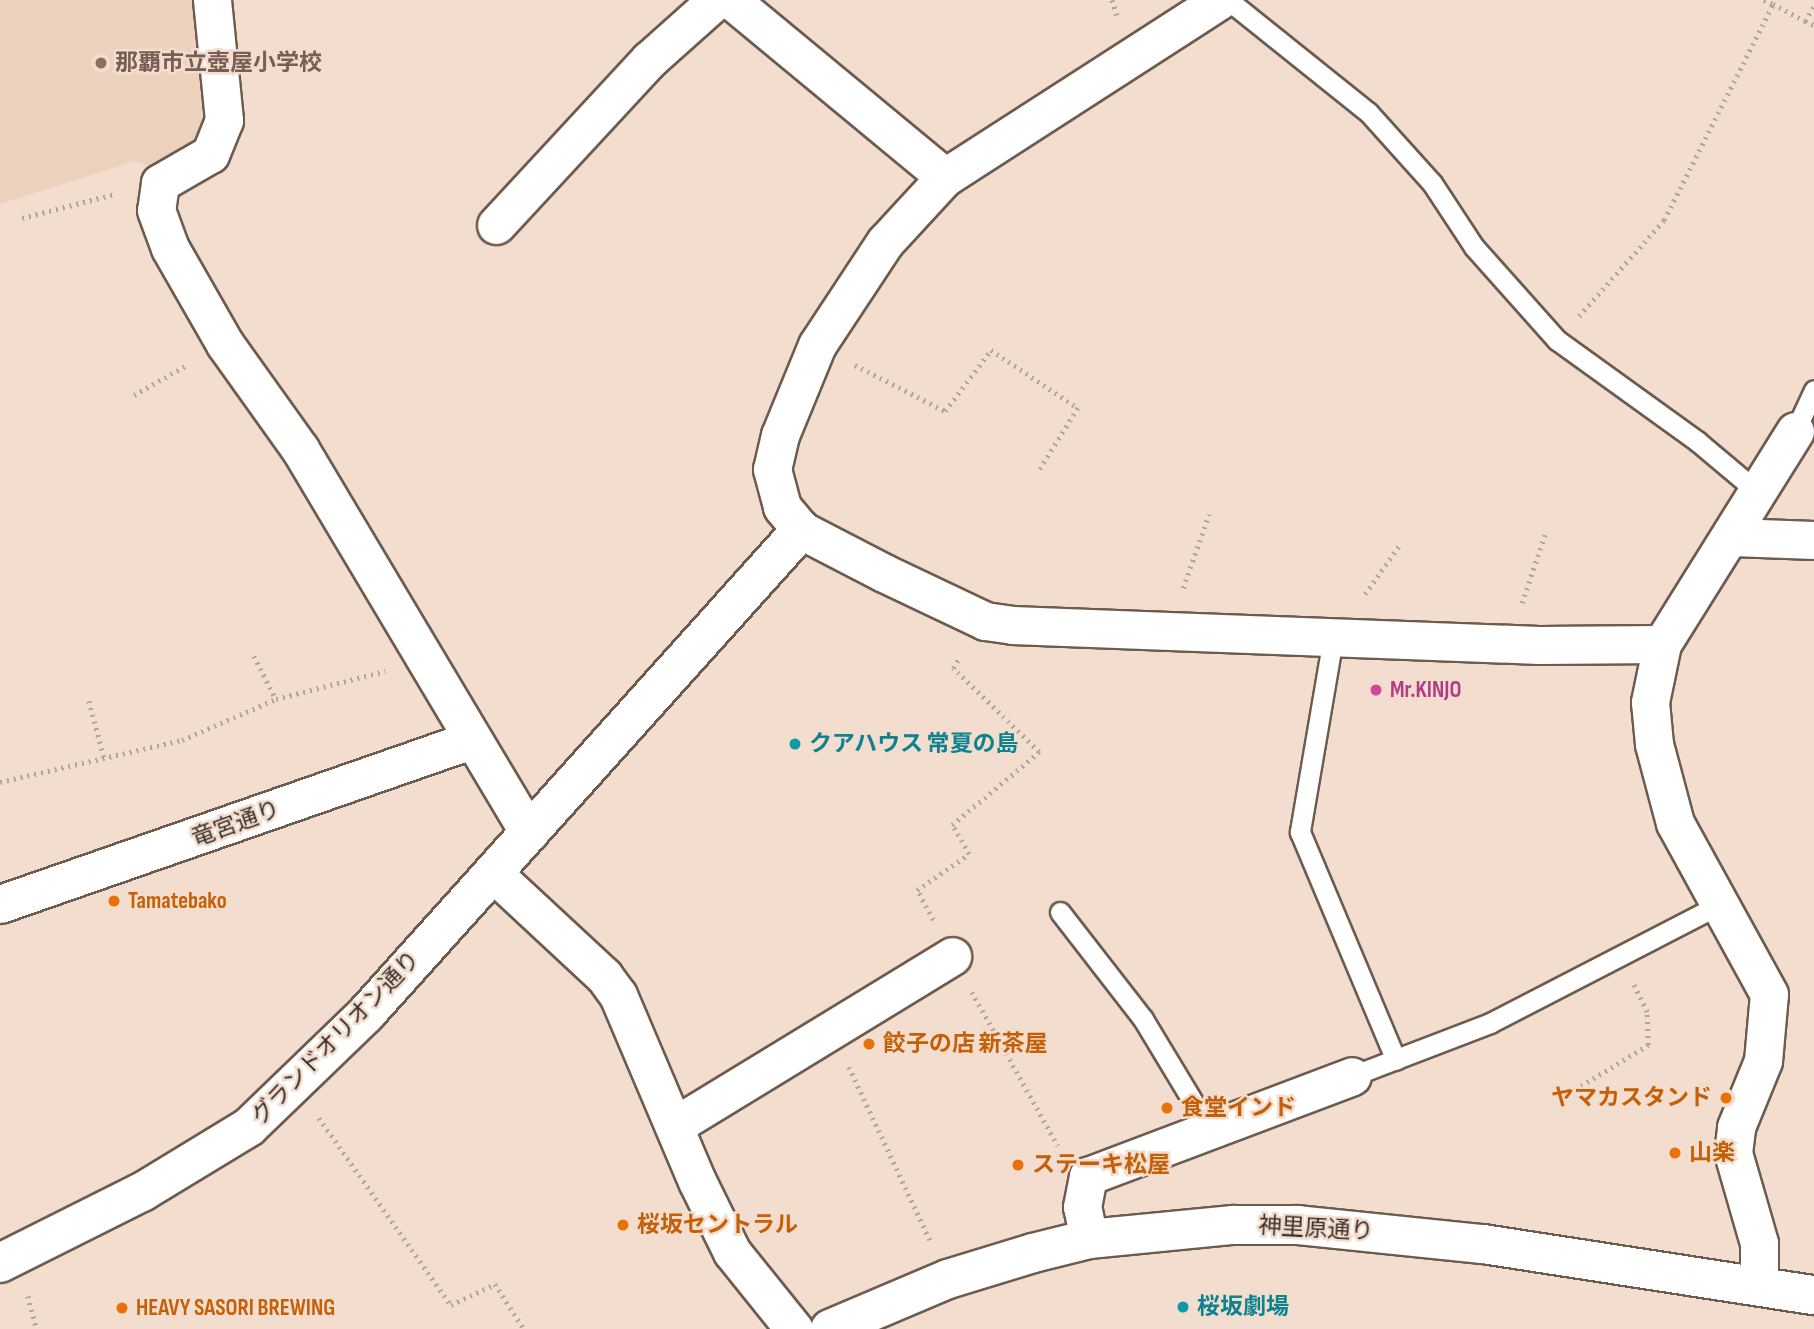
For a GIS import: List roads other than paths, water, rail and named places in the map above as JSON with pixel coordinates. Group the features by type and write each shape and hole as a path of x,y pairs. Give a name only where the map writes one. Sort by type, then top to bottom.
{"street":[{"path":"212,0 224,120 211,154 160,183 156,210 170,248 225,344 300,449 470,740 529,832"},
{"path":"496,225 649,60 716,0"},
{"path":"731,0 944,177"},
{"path":"1220,0 944,177 885,242 817,345 780,435 772,469 782,508 801,530 985,621 1168,632 1508,644 1662,644"},
{"path":"1759,1286 1759,1243 1733,1153 1736,1128 1763,1061 1769,994 1675,823 1654,744 1650,702 1662,644 1760,494 1795,430"},
{"name":"グランドオリオン通り","path":"0,1263 142,1192 250,1127 366,1014 801,530"},
{"path":"1732,537 1814,540"},
{"name":"竜宮通り","path":"0,904 470,740"},
{"path":"492,872 604,976 618,995 732,1252 794,1329"},
{"path":"674,1126 952,956"},
{"path":"1089,1239 1082,1190 1088,1176 1352,1076"},
{"name":"神里原通り","path":"830,1329 948,1279 1089,1239 1176,1229 1298,1225 1483,1244 1814,1295"}],"lane":[{"path":"1228,0 1368,112 1432,183 1474,247 1557,340 1697,441 1760,494"},
{"path":"1795,430 1814,390"},
{"path":"1333,638 1300,832 1396,1059"},
{"path":"1352,1076 1490,1023 1721,904"},
{"path":"1059,912 1143,1019 1210,1130"}],"place":[{"name":"那覇市立壺屋小学校","path":"101,63"},
{"name":"Mr.KINJO","path":"1376,690"},
{"name":"クアハウス 常夏の島","path":"795,744"},
{"name":"Tamatebako","path":"114,901"},
{"name":"餃子の店 新茶屋","path":"869,1044"},
{"name":"ヤマカスタンド","path":"1726,1098"},
{"name":"食堂インド","path":"1167,1108"},
{"name":"山楽","path":"1675,1153"},
{"name":"ステーキ松屋","path":"1018,1165"},
{"name":"桜坂セントラル","path":"623,1225"},
{"name":"桜坂劇場","path":"1183,1307"},
{"name":"HEAVY SASORI BREWING","path":"122,1308"}]}
